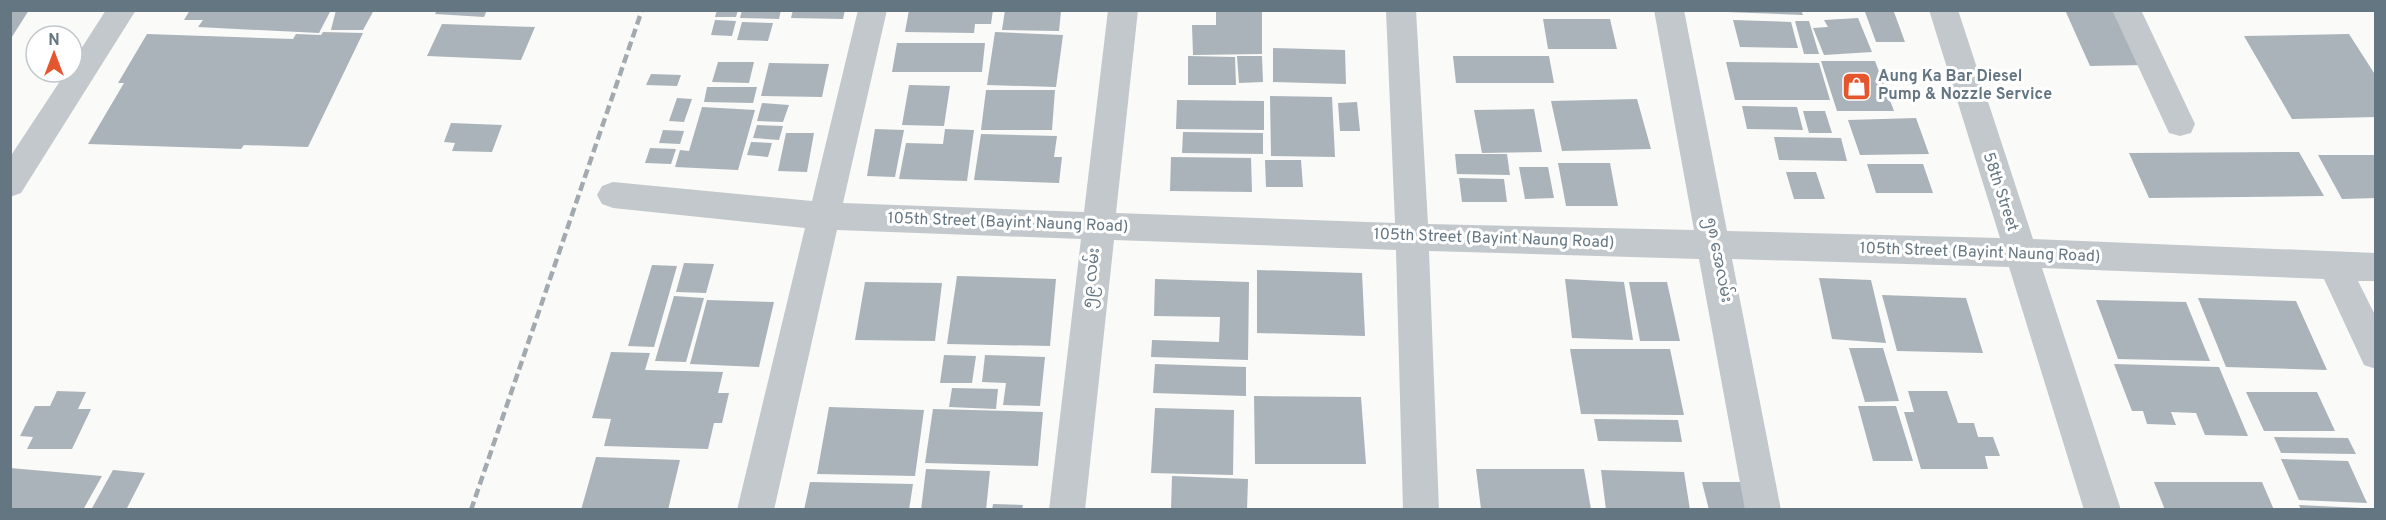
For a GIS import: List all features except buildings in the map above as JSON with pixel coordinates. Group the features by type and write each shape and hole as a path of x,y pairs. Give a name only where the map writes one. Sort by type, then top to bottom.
{"street":[{"path":"10,184 122,10"},
{"path":"755,510 873,10"},
{"name":"၅၉ လမ်း","path":"1067,510 1123,10"},
{"path":"1401,10 1412,237 1421,510"},
{"name":"၅၈ အေလမ်း","path":"1669,10 1763,510"},
{"name":"58th Street","path":"1943,10 2103,510"},
{"path":"2126,10 2180,124"},
{"name":"105th Street (Bayint Naung Road)","path":"613,195 823,216 1412,237 2020,253 2376,267"},
{"path":"2334,266 2376,354"}],"railway":[{"path":"471,510 642,10"}],"place":[{"name":"Aung Ka Bar Diesel Pump & Nozzle Service","path":"1857,86"}]}
